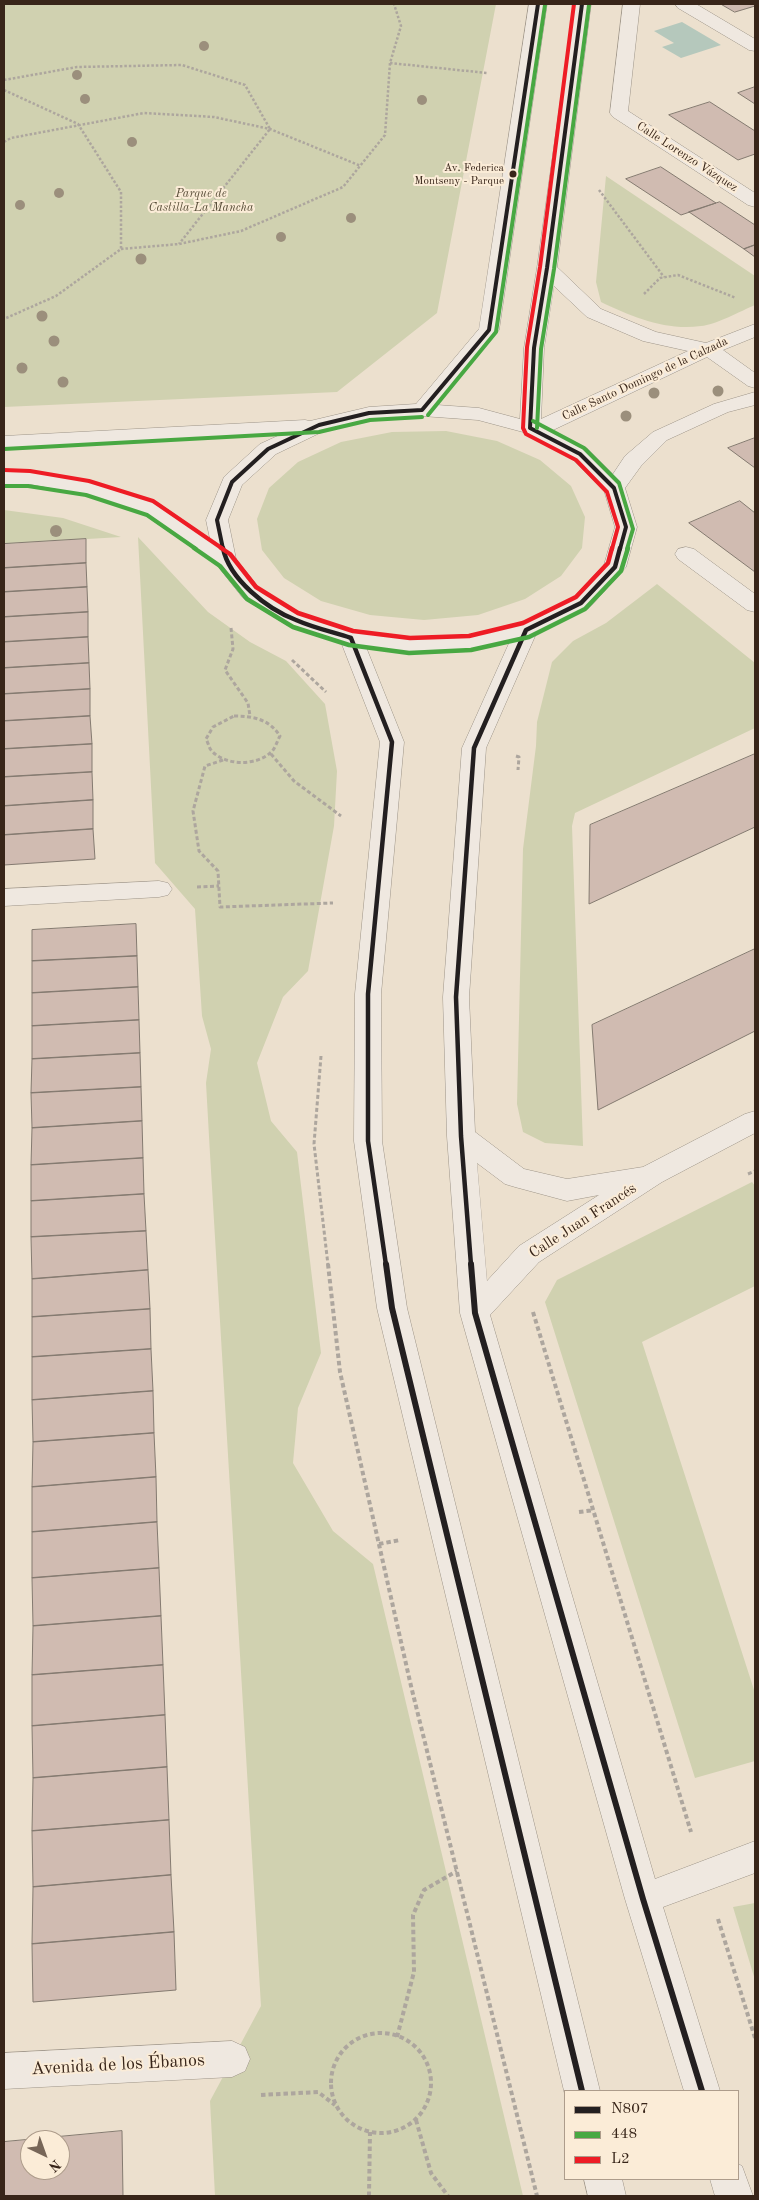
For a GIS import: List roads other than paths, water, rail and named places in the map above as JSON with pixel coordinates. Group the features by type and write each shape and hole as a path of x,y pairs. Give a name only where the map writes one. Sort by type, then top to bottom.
{"street":[{"path":"422,410 488,330 538,4"},
{"path":"532,429 534,348 547,268 582,4"},
{"name":"Calle Lorenzo Vázquez","path":"631,4 619,113 755,201"},
{"path":"684,4 755,46"},
{"path":"547,268 594,314 650,337 708,349 755,382"},
{"name":"Calle Santo Domingo de la Calzada","path":"532,429 708,349 755,330"},
{"path":"614,488 633,461 660,436 721,408 755,398"},
{"path":"4,442 319,425 369,413 422,410 478,414 532,429 580,454 614,488 626,527 615,567 580,603 526,630 470,643 410,646 351,638 295,620 251,593 225,560 150,508 88,488 29,478 4,478"},
{"path":"225,560 217,520 232,482 268,449 319,425"},
{"path":"686,554 755,605"},
{"path":"526,630 474,748 456,997 461,1136 475,1313 643,1900 702,2090"},
{"path":"351,638 392,742 368,994 368,1141 392,1308 582,2090"},
{"path":"4,898 159,890"},
{"name":"Calle Juan Francés","path":"475,1313 529,1254 652,1175 755,1120"},
{"name":"Calle Juan Francés","path":"461,1136 514,1177 568,1190 652,1175"},
{"path":"643,1900 755,1857"},
{"name":"Avenida de los Ébanos","path":"4,2071 232,2059"},
{"path":"603,2180 607,2196"},
{"path":"729,2180 734,2196"}],"place":[{"name":"Av. Federica Montseny - Parque","path":"513,174"}],"park label":[{"name":"Parque de Castilla-La Mancha","path":"201,201"}]}
